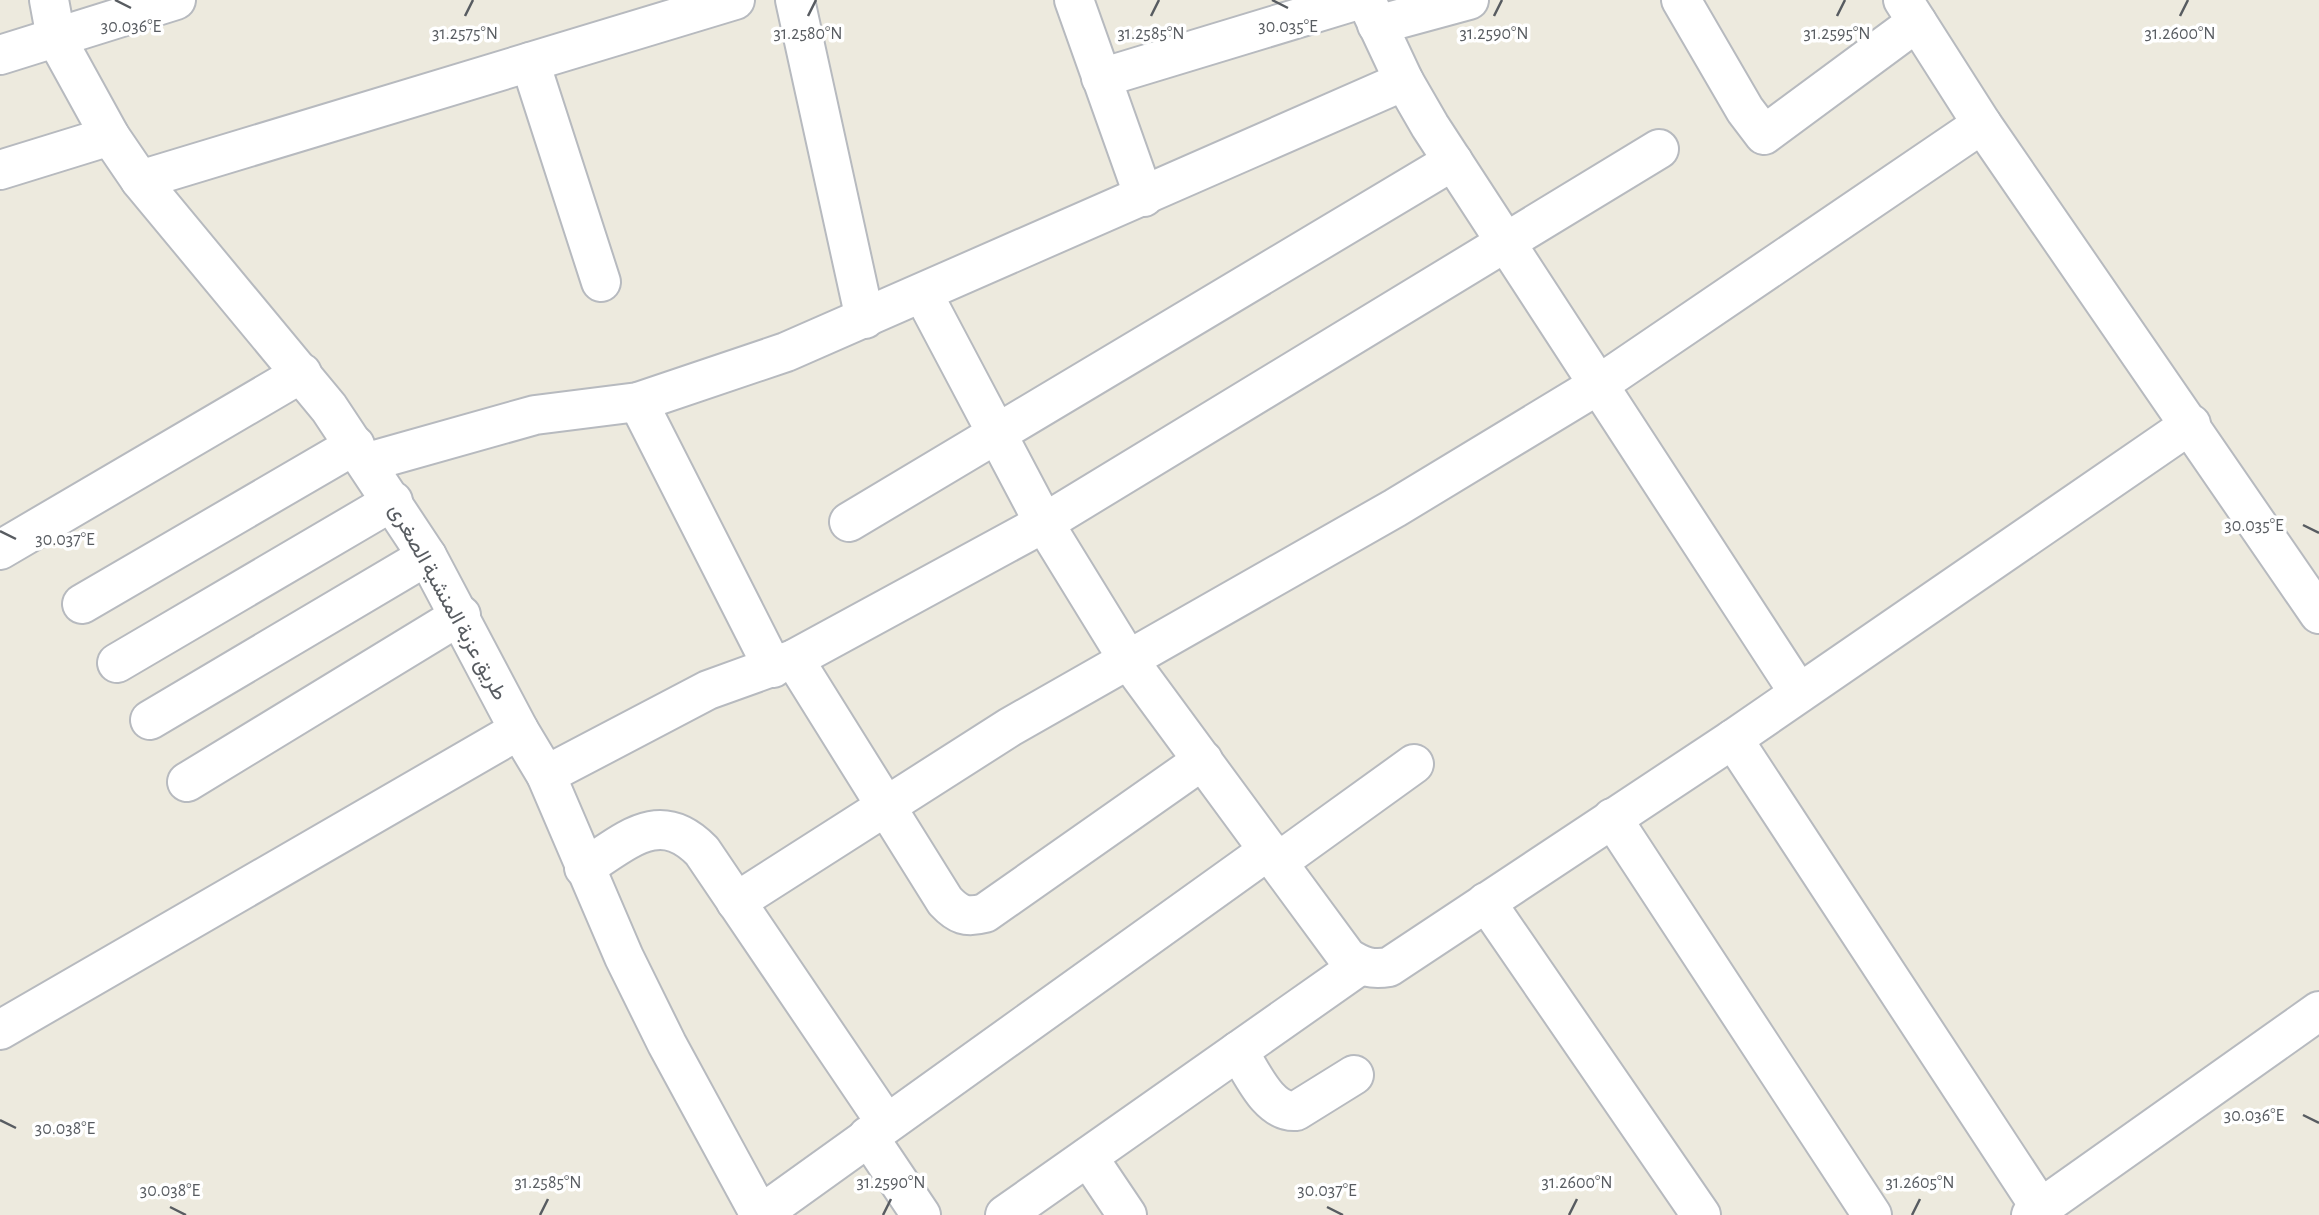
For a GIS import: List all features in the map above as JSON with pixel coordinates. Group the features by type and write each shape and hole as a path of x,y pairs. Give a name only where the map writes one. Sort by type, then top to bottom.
{"street":[{"name":"طريق عزبة المنشية الصغرى","path":"49,0 56,38 110,136 140,180 302,373 361,454 427,556 461,615 519,730 546,775 584,868 667,1044 760,1215"},
{"path":"140,180 735,0"},
{"path":"796,0 865,319"},
{"path":"1101,78 1367,8 1469,0"},
{"path":"1681,0 1745,110 1764,135 1910,11 1982,124 2319,614"},
{"path":"1077,1 1101,78 1144,197"},
{"path":"0,55 163,2"},
{"path":"1367,8 1404,81 1453,162 1799,693"},
{"path":"530,62 601,282"},
{"path":"82,604 361,454 535,415 638,402 786,352 1404,81"},
{"path":"736,902 1010,727 1127,658 1395,508 1598,385 1982,124"},
{"path":"0,170 110,136"},
{"path":"546,775 708,690 783,663 1044,523 1659,149"},
{"path":"849,522 1453,162"},
{"path":"923,294 1044,523 1127,658 1348,957 1359,966 1374,969 1389,967 1733,739 2190,424"},
{"path":"0,550 302,373"},
{"path":"638,402 783,663 886,807 945,901 955,912 970,918 985,913 1203,760"},
{"path":"117,663 393,501"},
{"path":"150,720 427,556"},
{"path":"187,782 461,615"},
{"path":"0,1030 519,730"},
{"path":"1733,739 2039,1213 2319,1011"},
{"path":"760,1215 877,1129 1273,856 1414,764"},
{"path":"1612,818 1872,1215"},
{"path":"584,868 646,830 667,828 687,836 702,851 877,1129 921,1215"},
{"path":"1486,902 1701,1215"},
{"path":"1005,1215 1359,966"},
{"path":"1238,1051 1272,1101 1286,1111 1296,1111 1354,1074"},
{"path":"1088,1157 1127,1215"}]}
